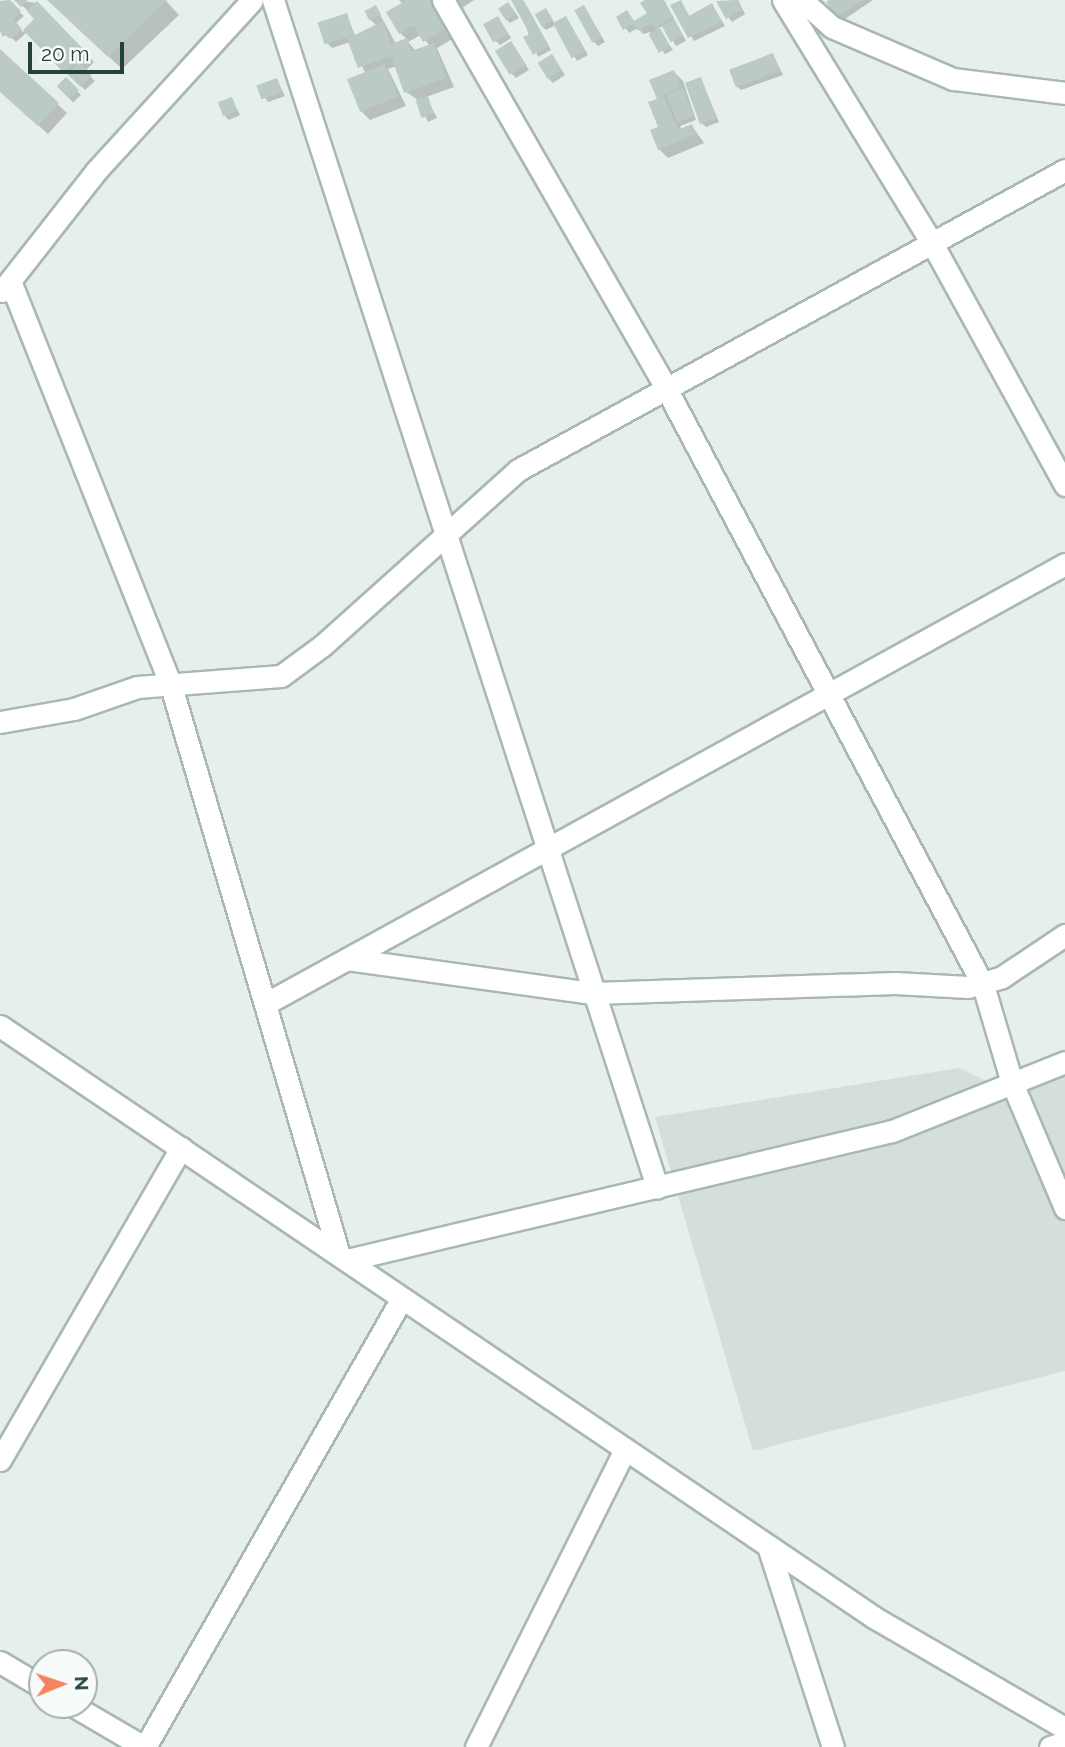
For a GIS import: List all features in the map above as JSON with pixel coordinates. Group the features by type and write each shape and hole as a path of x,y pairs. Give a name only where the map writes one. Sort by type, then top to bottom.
{"street":[{"path":"251,0 96,171 5,287 171,686 343,1258"},
{"path":"273,0 657,1186"},
{"path":"443,0 667,390 830,692 983,985 1012,1083 1065,1208"},
{"path":"783,0 933,245 1065,485"},
{"path":"802,0 832,27 953,79 1065,93"},
{"path":"0,722 75,709 137,687 281,676 446,536 518,470 933,245 1065,170"},
{"path":"265,1004 1065,564"},
{"path":"347,959 593,993 983,985 1065,935"},
{"path":"0,1026 875,1618 1065,1728"},
{"path":"343,1258 892,1131 1065,1062"},
{"path":"0,1460 181,1148"},
{"path":"96,1719 144,1747 402,1298"},
{"path":"476,1747 625,1449"},
{"path":"768,1546 833,1747"},
{"path":"0,1662 28,1679"},
{"path":"1050,1747 1065,1742"}],"shaded area":[{"path":"959,1068 1010,1092 1065,1075 1065,1371 753,1451 655,1117"}],"building":[{"path":"10,0 21,11 13,19 22,29 11,39 0,32 0,1"},
{"path":"14,0 28,0 21,7"},
{"path":"47,0 167,0 108,57"},
{"path":"407,0 430,0 446,29 423,42 414,25 399,34 386,12"},
{"path":"511,0 523,0 548,46 533,55 523,37 530,34"},
{"path":"645,0 663,0 673,17 655,28 652,23 638,31 634,24 623,30 616,17 627,10 634,21 647,13 640,3"},
{"path":"681,0 689,16 712,3 722,22 688,38 670,5"},
{"path":"737,0 742,10 726,19 716,1"},
{"path":"863,0 837,18 826,2"},
{"path":"37,1 86,52 64,73 23,30 34,19 27,11"},
{"path":"508,2 516,14 506,20 498,9"},
{"path":"376,5 381,15 369,21 364,11"},
{"path":"584,5 602,37 592,43 574,10"},
{"path":"546,8 553,20 542,27 535,14"},
{"path":"347,13 354,35 325,44 318,23"},
{"path":"498,16 508,34 493,43 483,24"},
{"path":"566,16 585,51 572,58 553,23"},
{"path":"674,19 683,36 671,42 662,26"},
{"path":"383,21 391,44 407,38 411,51 434,43 446,78 404,93 391,56 358,68 347,39"},
{"path":"660,28 670,46 659,53 649,34"},
{"path":"511,41 526,65 510,75 495,51"},
{"path":"0,49 59,103 38,126 0,92"},
{"path":"773,53 780,71 736,88 729,70"},
{"path":"552,54 562,70 548,79 538,63"},
{"path":"79,63 92,76 80,87 68,74"},
{"path":"385,64 398,96 360,112 347,79"},
{"path":"674,70 681,87 663,95 678,130 692,124 696,134 658,150 650,130 658,127 648,102 657,99 649,80"},
{"path":"66,77 79,90 70,99 57,86"},
{"path":"701,77 716,118 700,124 685,83"},
{"path":"277,78 282,92 261,100 256,86"},
{"path":"683,88 694,116 677,122 666,94"},
{"path":"428,96 434,114 422,118 416,100"},
{"path":"232,97 237,111 223,116 218,102"}]}
